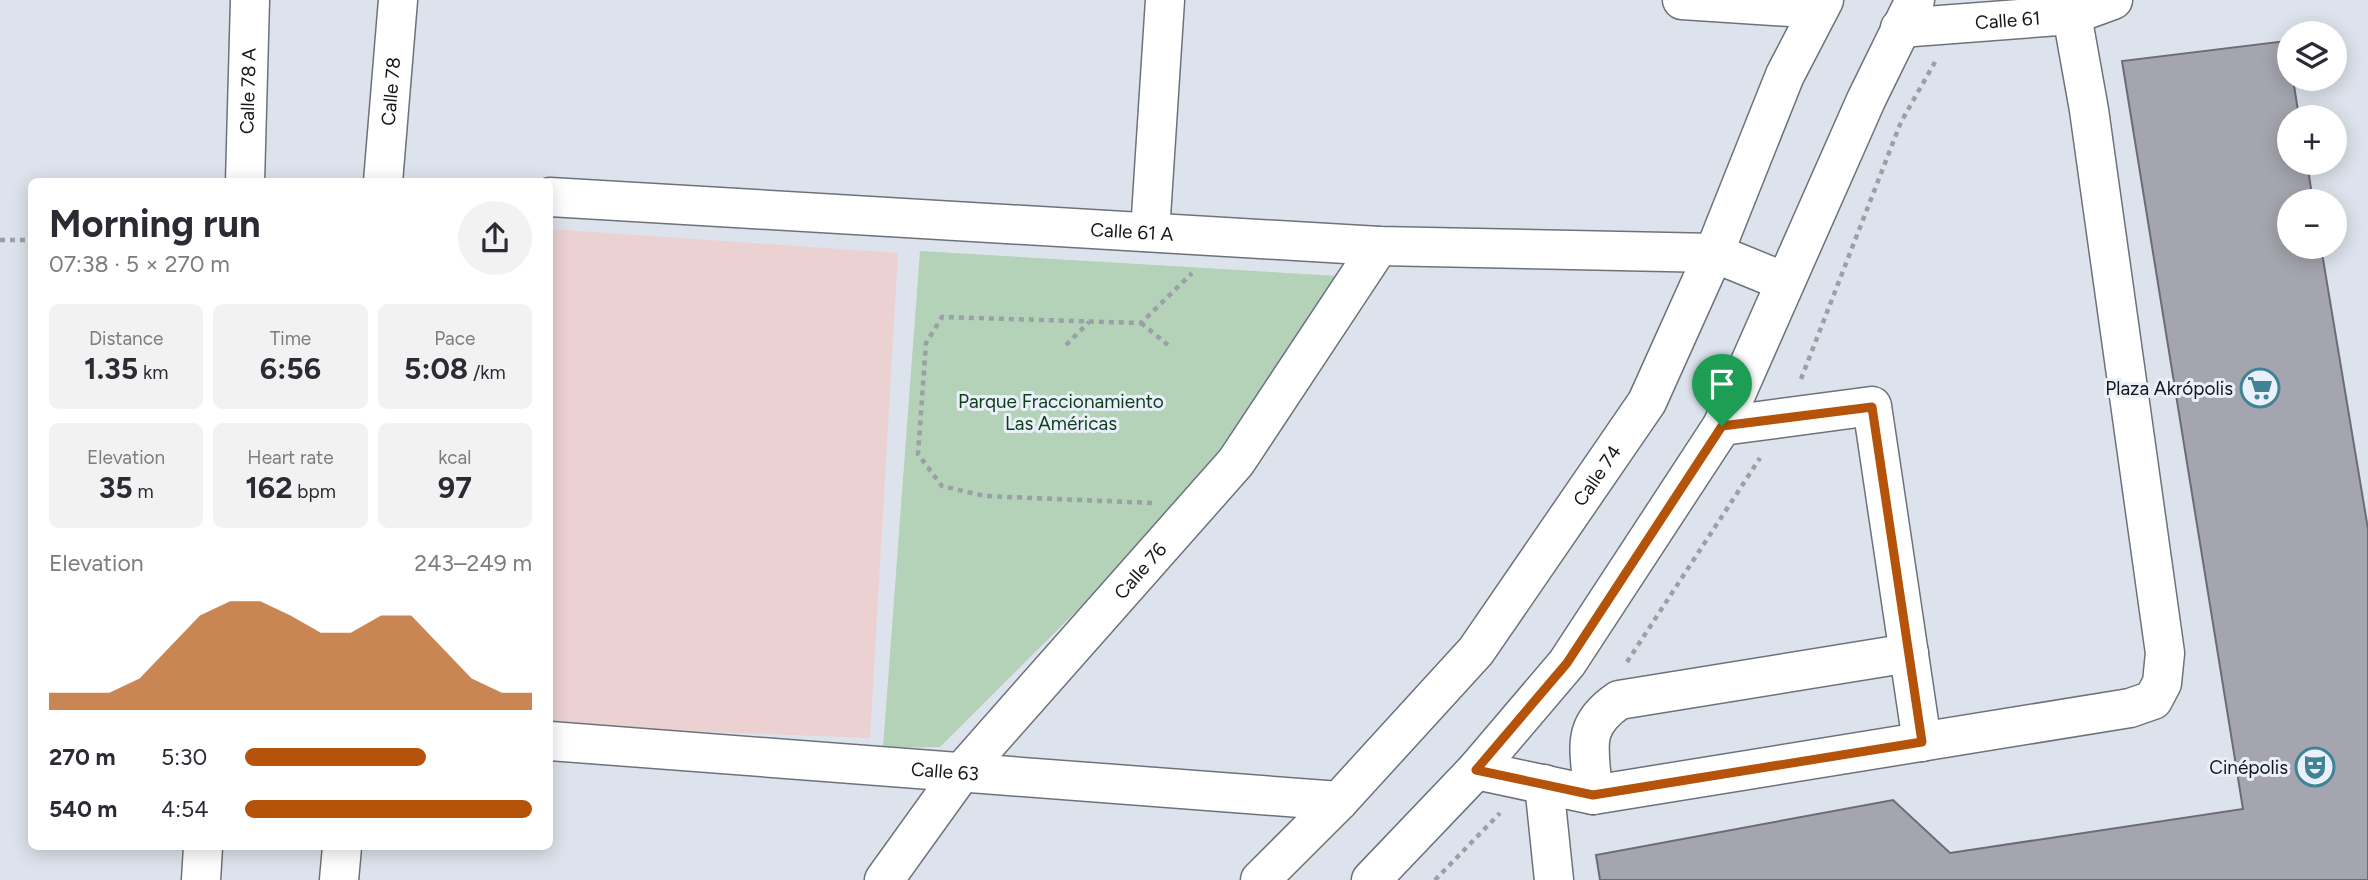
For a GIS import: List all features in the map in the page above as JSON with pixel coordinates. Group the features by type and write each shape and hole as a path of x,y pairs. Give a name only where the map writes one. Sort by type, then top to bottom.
{"street":[{"name":"Calle 78 A","path":"244,178 250,0"},
{"name":"Calle 78","path":"383,178 398,0"},
{"path":"1150,232 1165,0"},
{"path":"1682,0 1821,4"},
{"name":"Calle 61","path":"1907,14 2071,15 2113,0"},
{"name":"Calle 74","path":"1260,880 1339,802 1476,651 1571,517 1647,402 1714,253 1785,75 1821,4"},
{"path":"1371,880 1476,770 1567,663 1722,426 1907,14"},
{"path":"1476,770 1593,795 2130,708 2153,700 2162,683 2165,653 2089,110 2071,15"},
{"name":"Calle 61 A","path":"553,197 1379,246 1714,253"},
{"name":"Calle 76","path":"884,880 961,773 1236,462 1379,246"},
{"path":"1714,253 1785,282"},
{"path":"1722,426 1872,407 1922,742"},
{"path":"1593,795 1590,731 1595,719 1619,700 1909,653"},
{"name":"Calle 63","path":"553,741 1339,802"},
{"path":"1544,784 1554,880"},
{"path":"201,880 203,850"},
{"path":"340,880 342,850"}],"path":[{"path":"0,240 28,240"},
{"path":"1141,323 1198,267"},
{"path":"1157,503 985,496 942,486 918,454 926,342 942,317 1141,323 1168,345"},
{"path":"1066,345 1090,321"}],"shaded area":[{"path":"553,229 898,253 870,738 553,726"}],"green space":[{"name":"Parque Fraccionamiento Las Américas","path":"920,251 1338,276 1184,504 940,747 883,748"}],"building":[{"name":"Plaza Akrópolis","path":"2277,42 2277,91 2295,91 2297,105 2277,105 2277,175 2309,175 2311,189 2277,189 2277,259 2323,259 2368,529 2368,880 1600,880 1596,855 1893,800 1950,853 2243,809 2122,61"}],"place":[{"name":"Plaza Akrópolis","path":"2260,388"},
{"name":"Cinépolis","path":"2315,767"}],"route":[{"path":"1872,407 1922,742 1593,795 1476,770 1567,663 1722,426 1780,421 1872,407"}]}
